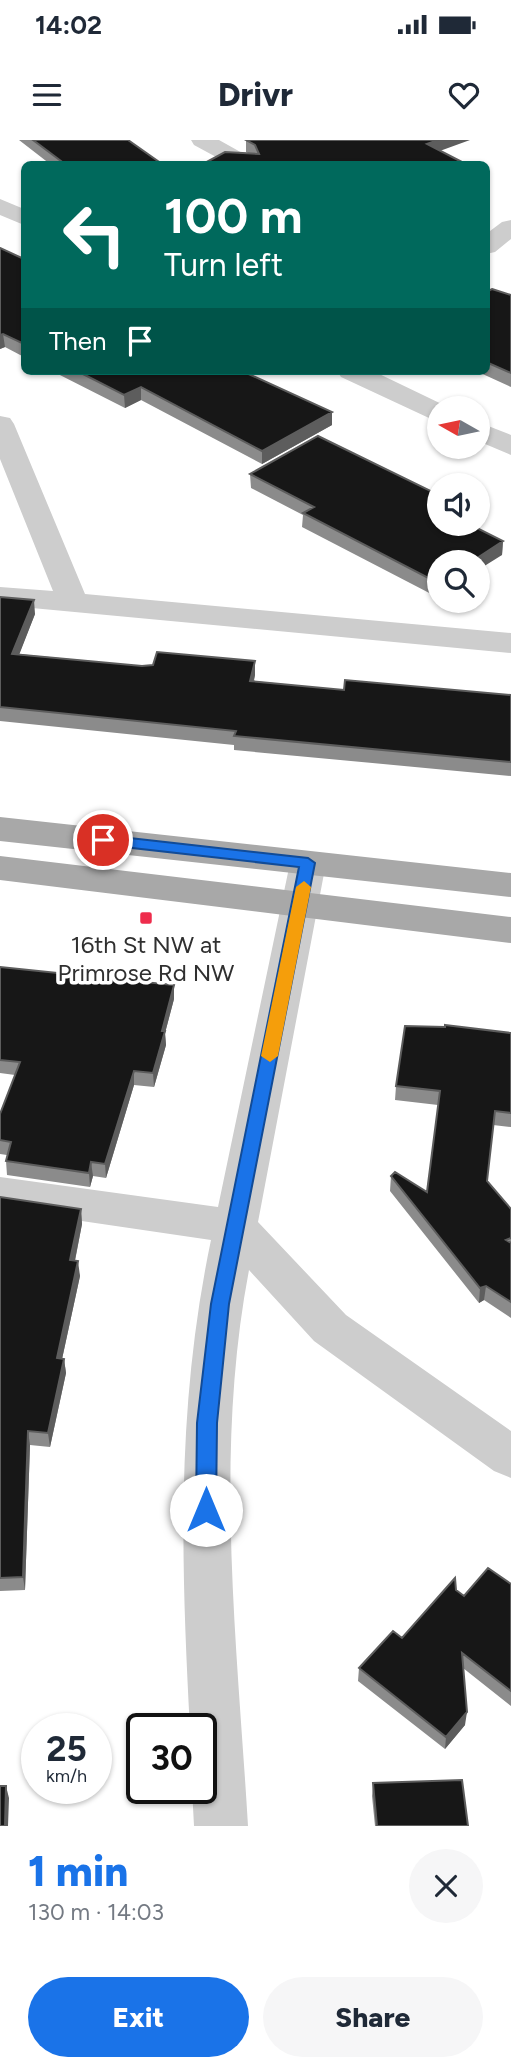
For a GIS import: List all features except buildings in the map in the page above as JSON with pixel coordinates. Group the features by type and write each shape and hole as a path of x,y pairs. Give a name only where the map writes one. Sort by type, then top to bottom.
{"main road":[{"path":"0,829 511,885"},
{"path":"0,868 511,930"}],"street":[{"path":"212,146 245,140"},
{"path":"212,146 240,161"},
{"path":"0,206 21,216"},
{"path":"490,244 511,227"},
{"path":"360,375 427,406"},
{"path":"0,424 73,603"},
{"path":"490,436 511,446"},
{"path":"0,596 511,643"},
{"path":"221,1826 206,1510 207,1423 217,1323 308,863"},
{"path":"0,1193 235,1226 330,1328 511,1457"}],"slow traffic":[{"path":"270,1056 304,887"}],"place":[{"name":"16th St NW at Primrose Rd NW","path":"146,918"}],"route":[{"path":"103,840 308,863 220,1304 207,1423 206,1510"}]}
